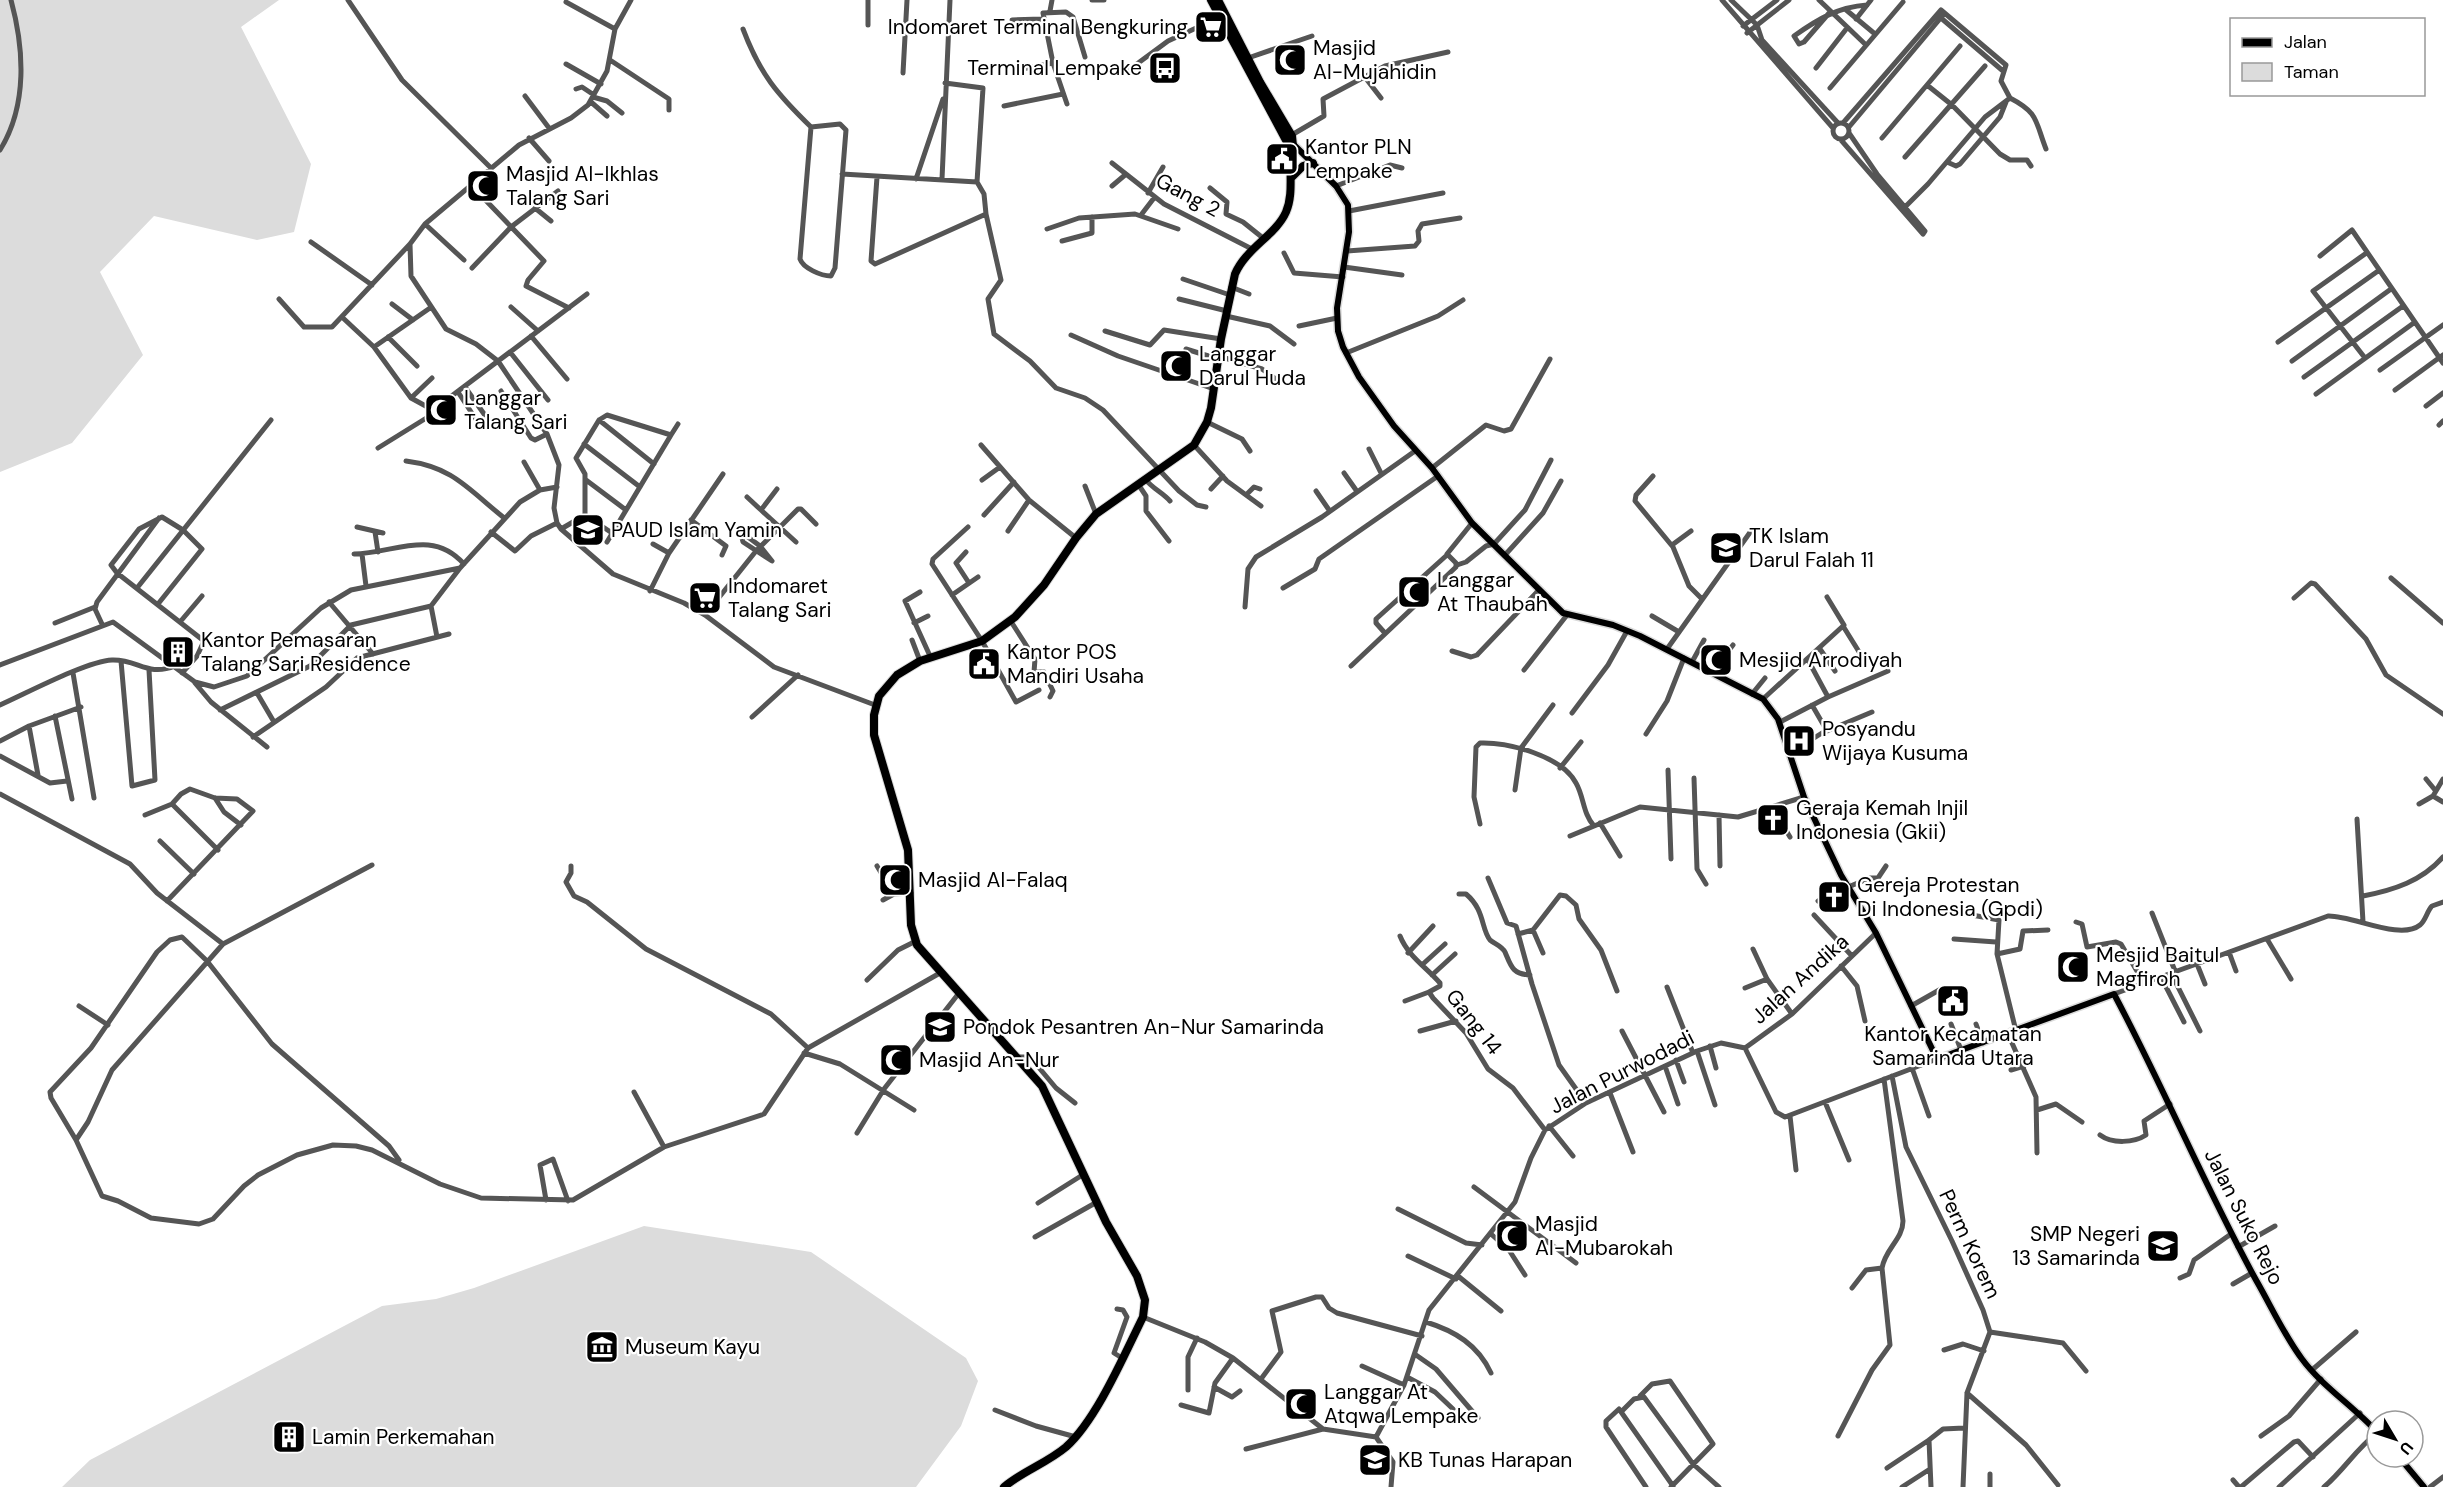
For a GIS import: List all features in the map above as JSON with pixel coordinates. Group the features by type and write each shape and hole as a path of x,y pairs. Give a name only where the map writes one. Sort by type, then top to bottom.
{"highway":[{"path":"1211,0 1290,139"},
{"path":"1005,1487 1050,1458 1076,1437 1096,1407 1143,1317 1145,1300 1137,1276 1097,1202 1042,1086 1019,1057 921,952 916,941 912,930 908,850 874,735 875,705 890,681 920,661 982,641 1010,620 1044,585 1076,538 1096,514 1194,445 1207,422 1230,291 1238,267 1252,249 1277,225 1287,210 1291,178 1290,139 1218,0"},
{"path":"1291,178 1303,166 1313,163"}],"main road":[{"path":"1290,139 1347,200 1349,211 1347,251 1337,318 1338,331 1346,353 1359,377 1415,451 1432,468 1472,523 1539,591 1567,615 1594,620 1627,631 1763,699 1775,711 1804,797 1847,885 1876,933 1936,1059 2114,994"},
{"name":"Jalan Suko Rejo","path":"2114,994 2170,1104 2231,1234 2297,1352 2321,1379 2365,1419"},
{"path":"2409,1469 2424,1487"}],"street":[{"path":"0,150 13,120 22,72 20,34 11,0"},
{"path":"348,0 402,80 491,168"},
{"path":"279,299 306,328 332,327 343,318 426,224 529,138 576,115 593,98 610,60 615,29 631,0"},
{"path":"868,0 868,25"},
{"path":"903,73 907,0"},
{"path":"942,179 950,0"},
{"path":"1050,11 1052,0"},
{"path":"1092,0 1104,0"},
{"path":"1722,0 1748,33 1833,128 1834,136 1841,140 1924,234 1925,231 1906,206 1877,174 1849,130 1762,40 1757,26 1731,0"},
{"path":"1743,26 1749,17 1777,0"},
{"path":"1748,33 1789,0"},
{"path":"1819,0 1866,45"},
{"path":"566,2 615,29"},
{"path":"1830,88 1903,2"},
{"path":"1830,12 1804,42 1799,44 1795,41 1794,36 1830,12 1869,3"},
{"path":"1857,18 1869,3"},
{"path":"1845,9 1875,34"},
{"path":"1833,128 1841,123 1941,10 1943,16 2006,65 2003,71 2002,87 2008,100 2000,117 1960,164 1956,166 1947,162"},
{"path":"1067,104 1053,63 1042,20 1043,13 1066,12 1073,17 1085,57"},
{"path":"1841,140 1943,16"},
{"path":"1126,72 1168,41 1220,17"},
{"path":"1012,20 1042,20"},
{"path":"1816,68 1847,28"},
{"path":"743,29 754,60 764,76 811,127 800,259 802,264 823,276 834,274 844,126 833,124 811,127"},
{"path":"1248,58 1312,36"},
{"path":"1882,138 1960,46"},
{"path":"1290,139 1325,115 1323,99 1364,76 1385,66 1448,52"},
{"path":"610,60 669,99 669,110"},
{"path":"1017,70 1053,63"},
{"path":"566,64 601,84"},
{"path":"1905,157 1985,66"},
{"path":"1364,76 1381,98"},
{"path":"945,83 983,88 977,182 984,194 986,214 1002,280 988,299 994,334 1030,362 1056,388 1085,398 1103,410 1192,502 1206,507"},
{"path":"1927,85 1952,105 2006,158 2027,160 2031,166"},
{"path":"576,89 582,87 607,116"},
{"path":"1004,106 1062,94"},
{"path":"525,96 549,128"},
{"path":"916,179 944,96"},
{"path":"593,98 605,100 622,113"},
{"path":"1906,206 1991,111 2008,100 2021,102 2034,114 2046,149"},
{"path":"529,138 549,161"},
{"name":"Gang 2","path":"1112,163 1154,198 1252,249"},
{"path":"1336,186 1390,165 1402,168"},
{"path":"1148,193 1163,167"},
{"path":"842,174 977,182"},
{"path":"1112,186 1125,175"},
{"path":"877,177 872,261 874,264 986,214"},
{"path":"471,185 544,261 528,280 526,286 569,308"},
{"path":"1210,188 1227,202 1226,214 1243,222 1263,238"},
{"path":"472,268 511,227 558,190"},
{"path":"1349,211 1443,193"},
{"path":"1141,214 1154,198"},
{"path":"535,208 551,221"},
{"path":"1047,229 1079,218 1141,214 1178,229"},
{"path":"1062,241 1092,233 1092,217"},
{"path":"1347,251 1414,246 1419,241 1419,230 1422,224 1460,218"},
{"path":"426,224 464,260"},
{"path":"2320,256 2352,231 2365,254 2442,359 2395,390"},
{"path":"311,242 372,285"},
{"path":"410,244 409,272 430,308 447,330 476,344 498,361 547,434 559,465 554,507 557,523 561,529 613,574 676,600 705,615 774,667 875,705"},
{"path":"1284,253 1294,273 1343,277"},
{"path":"2365,254 2313,291 2365,358"},
{"path":"1344,267 1402,275"},
{"path":"2278,342 2378,271"},
{"path":"1183,279 1249,294"},
{"path":"2292,362 2391,289"},
{"path":"378,448 428,417 433,410 587,294"},
{"path":"1179,299 1270,326 1294,344"},
{"path":"1346,353 1438,316 1463,300"},
{"path":"392,304 413,320"},
{"path":"2304,377 2403,306"},
{"path":"511,307 538,331"},
{"path":"374,347 430,308"},
{"path":"343,318 374,347 411,398 433,410"},
{"path":"1299,326 1337,318"},
{"path":"2316,394 2415,322"},
{"path":"2379,370 2443,325"},
{"path":"1105,331 1150,345 1164,330 1221,339"},
{"path":"1071,335 1118,356 1214,389"},
{"path":"531,336 567,379"},
{"path":"388,338 417,366"},
{"path":"1186,349 1258,368 1280,382"},
{"path":"510,352 548,400"},
{"path":"1432,468 1486,425 1504,432 1511,429 1550,359"},
{"path":"411,398 432,378"},
{"path":"465,387 489,421"},
{"path":"501,391 531,438 535,440 547,434"},
{"path":"458,392 477,421"},
{"path":"2426,406 2443,393"},
{"path":"626,510 586,480 576,458 584,444 599,420 608,415 671,435"},
{"path":"136,588 271,420"},
{"path":"599,420 654,464"},
{"path":"1207,422 1242,439 1250,451"},
{"path":"607,542 678,424"},
{"path":"584,444 640,488"},
{"path":"981,445 1029,500 1076,538"},
{"path":"1194,445 1223,476 1261,506"},
{"path":"1368,449 1381,472"},
{"path":"1245,607 1246,578 1256,557 1415,451"},
{"path":"1351,666 1384,632 1457,565 1466,562 1486,546 1494,544 1528,506 1551,460"},
{"path":"406,461 437,466 503,517"},
{"path":"524,462 540,490"},
{"path":"982,480 1000,467"},
{"path":"1344,473 1356,490"},
{"path":"650,591 669,553 723,474"},
{"path":"1211,489 1223,476"},
{"path":"1283,588 1315,569 1318,558 1438,476"},
{"path":"1653,476 1635,499 1672,545 1689,586 1701,598"},
{"path":"586,480 583,502 585,515 612,533"},
{"path":"1141,481 1162,493 1170,501"},
{"path":"1141,481 1146,496 1146,511 1169,541"},
{"path":"1504,555 1543,513 1561,481"},
{"path":"984,515 1014,482"},
{"path":"1085,486 1096,514"},
{"path":"220,710 310,666 351,625 431,606 503,517 520,502 540,490 557,487"},
{"path":"1247,494 1254,487 1260,489"},
{"path":"761,510 777,489"},
{"path":"1316,491 1329,510"},
{"path":"747,497 796,542"},
{"path":"1008,531 1029,500"},
{"path":"705,615 758,548 799,508 816,524"},
{"path":"561,529 585,515"},
{"path":"158,604 202,551 183,530 165,517 139,530 111,565 117,573 205,643 182,673"},
{"path":"55,623 95,607 117,573 159,518"},
{"path":"691,520 726,546 722,555"},
{"path":"491,532 515,551 531,536 557,523"},
{"path":"1384,632 1376,623 1376,619 1447,555 1472,523"},
{"path":"357,527 383,533"},
{"path":"968,527 932,562 982,641 1016,702 1040,690"},
{"path":"1672,545 1691,531"},
{"path":"1667,650 1701,598 1751,531"},
{"path":"375,532 378,552"},
{"path":"354,554 430,544 446,549 462,566"},
{"path":"653,544 669,553"},
{"path":"966,552 956,563 969,583"},
{"path":"362,554 366,586"},
{"path":"1447,555 1457,565"},
{"path":"0,664 102,624 116,622 195,682 214,687 247,676 329,602 351,590 462,566"},
{"path":"952,595 978,577"},
{"path":"2391,578 2443,622"},
{"path":"2294,598 2312,583 2315,584 2366,639 2386,675 2443,714"},
{"path":"1452,651 1471,657 1477,654 1539,591"},
{"path":"905,601 920,592"},
{"path":"901,594 930,656"},
{"path":"180,622 202,596"},
{"path":"1827,597 1861,654"},
{"path":"329,602 351,625 373,654"},
{"path":"431,606 437,637"},
{"path":"95,607 102,624"},
{"path":"1524,670 1567,615"},
{"path":"914,623 928,616"},
{"path":"1653,616 1679,632"},
{"path":"1010,620 1035,659 1034,672 1044,672 1053,691 1050,697"},
{"path":"1763,699 1844,626"},
{"path":"1572,713 1608,665 1627,631"},
{"path":"253,737 326,687 357,658 449,634"},
{"path":"912,640 920,661"},
{"path":"1692,662 1704,640"},
{"path":"1712,672 1733,645"},
{"path":"1820,649 1835,671"},
{"path":"1646,734 1667,701 1684,658"},
{"path":"0,705 109,660 121,661 149,670 162,671 175,666"},
{"path":"1808,660 1828,697"},
{"path":"121,661 132,786 155,780 149,670"},
{"path":"1780,722 1828,697 1888,672"},
{"path":"73,673 81,706 94,798"},
{"path":"752,717 798,675"},
{"path":"1752,694 1765,678"},
{"path":"195,682 204,695 220,710 267,747"},
{"path":"256,693 274,722"},
{"path":"1515,790 1521,748 1553,705"},
{"path":"1812,705 1827,731"},
{"path":"0,741 29,726 81,706"},
{"path":"1790,753 1827,731 1872,712"},
{"path":"55,716 72,799"},
{"path":"29,726 38,776"},
{"path":"1480,824 1474,797 1476,747 1480,743 1500,742 1521,748 1560,768 1576,782 1587,817 1597,825 1620,856"},
{"path":"1560,768 1581,742"},
{"path":"0,756 52,783 67,781"},
{"path":"1668,770 1671,859"},
{"path":"1694,778 1697,869 1706,884"},
{"path":"2426,779 2434,793 2443,802"},
{"path":"2419,804 2434,793 2443,779"},
{"path":"145,815 172,804 190,789 215,798 232,797 250,806 253,814 167,901"},
{"path":"0,794 130,864 167,901 223,944"},
{"path":"1570,836 1631,809 1743,817 1804,797"},
{"path":"215,798 224,812 241,825"},
{"path":"172,804 218,850"},
{"path":"1772,807 1790,837"},
{"path":"1719,815 1720,866"},
{"path":"2356,819 2363,922"},
{"path":"160,841 194,874"},
{"path":"2363,896 2400,888 2415,880 2443,856"},
{"path":"76,1140 88,1122 112,1071 223,944 372,865"},
{"path":"571,866 571,873 566,882 574,896 587,902 646,949 771,1014 806,1051 840,1064 884,1089 914,1110"},
{"path":"877,866 894,894"},
{"path":"1818,901 1847,885 1878,878 1886,866"},
{"path":"1488,878 1508,924 1515,925 1561,1071 1586,1103"},
{"path":"883,900 894,894 911,894"},
{"path":"1459,894 1466,894 1478,908 1488,938 1504,950 1511,968 1515,972 1530,975"},
{"path":"1518,934 1539,926 1560,895 1566,896 1576,905 1579,919 1601,950 1617,991"},
{"path":"2114,994 2328,916 2382,928 2413,928 2420,925 2432,906 2443,902"},
{"path":"1961,913 1998,918 1997,954 2012,1033 2034,1092 2037,1110 2037,1153"},
{"path":"2152,913 2173,972 2200,1031"},
{"path":"1814,915 1852,956"},
{"path":"2076,921 2082,924 2087,947 2116,942 2121,944 2144,983"},
{"path":"1408,953 1432,926"},
{"path":"1533,930 1543,953"},
{"path":"1997,954 2020,949 2023,931 2048,930"},
{"name":"Jalan Andika","path":"1745,1048 1792,1014 1876,933"},
{"name":"Gang 14","path":"1400,936 1408,953 1423,964 1440,986 1430,992 1456,1021 1488,1069 1513,1088 1573,1156"},
{"path":"400,1162 389,1146 273,1044 207,961 186,939 179,937 170,940 153,958 108,1025 50,1094 76,1140 102,1196 118,1201 151,1218 199,1224 213,1219 258,1175 313,1149 356,1146 400,1162 440,1184 482,1198 568,1201 578,1198 615,1173 664,1147 764,1114 806,1051 940,973"},
{"path":"1954,939 1996,942"},
{"path":"2266,939 2291,979"},
{"path":"867,980 898,950 916,941"},
{"path":"1423,964 1444,944"},
{"path":"1753,949 1767,979 1792,1014"},
{"path":"2229,952 2236,971"},
{"path":"1432,975 1455,954"},
{"path":"2197,964 2205,984"},
{"path":"1841,966 1857,986 1865,1021"},
{"path":"2161,977 2184,1022"},
{"path":"1745,988 1767,979"},
{"path":"1667,987 1715,1106"},
{"path":"1911,1006 1941,989"},
{"path":"1405,1001 1430,992"},
{"path":"857,1133 884,1089 959,993"},
{"path":"79,1005 108,1025"},
{"path":"1420,1031 1456,1021"},
{"path":"1951,1024 1961,1050"},
{"path":"1976,1024 1983,1043"},
{"path":"1622,1031 1664,1112"},
{"name":"Jalan Purwodadi","path":"1376,1437 1404,1385 1431,1307 1518,1197 1531,1158 1547,1128 1586,1103 1695,1052 1721,1043 1745,1048"},
{"path":"1710,1046 1716,1068"},
{"path":"1745,1048 1776,1112 1781,1117 1790,1116 1936,1059"},
{"path":"1019,1057 1030,1057 1056,1088 1075,1102"},
{"path":"1676,1060 1684,1082"},
{"path":"1665,1066 1678,1104"},
{"path":"2011,1070 2024,1066"},
{"path":"1912,1068 1929,1116"},
{"name":"Perm Korem","path":"1892,1076 1906,1147 1952,1241 1990,1332 1967,1393 1963,1487"},
{"path":"1838,1436 1872,1370 1890,1345 1882,1268 1885,1255 1902,1232 1903,1221 1884,1079"},
{"path":"633,1092 664,1147"},
{"path":"1610,1093 1633,1152"},
{"path":"1825,1102 1849,1160"},
{"path":"2037,1110 2056,1104 2082,1122"},
{"path":"2100,1135 2110,1142 2138,1140 2146,1134 2144,1121 2170,1104"},
{"path":"1790,1116 1796,1170"},
{"path":"546,1200 540,1165 553,1159 568,1201"},
{"path":"1038,1203 1084,1174"},
{"path":"1474,1187 1575,1263"},
{"path":"1035,1237 1097,1202"},
{"path":"1398,1209 1466,1243 1482,1245"},
{"path":"2238,1247 2275,1226"},
{"path":"1491,1234 1509,1250 1525,1275"},
{"path":"2180,1278 2189,1274 2194,1260 2231,1234"},
{"path":"1408,1256 1457,1277 1501,1311"},
{"path":"1852,1288 1866,1270 1882,1268"},
{"path":"2233,1284 2252,1273"},
{"path":"1261,1379 1281,1352 1273,1324 1273,1310 1316,1297 1321,1297 1330,1309 1337,1312 1422,1336"},
{"path":"1117,1309 1123,1310 1127,1317 1114,1353 1122,1358"},
{"path":"1143,1317 1197,1338 1233,1358 1323,1429"},
{"path":"1426,1322 1472,1345 1483,1356 1491,1373"},
{"path":"1990,1332 2063,1343 2086,1371"},
{"path":"2312,1370 2356,1332"},
{"path":"1188,1390 1188,1357 1197,1338"},
{"path":"1944,1350 1963,1344 1984,1351"},
{"path":"1416,1355 1436,1369 1478,1418"},
{"path":"1180,1405 1209,1413 1214,1387 1233,1358"},
{"path":"1362,1366 1404,1385"},
{"path":"1407,1377 1435,1392 1453,1409"},
{"path":"2261,1436 2289,1416 2321,1379"},
{"path":"1622,1411 1672,1486 1713,1444 1670,1381 1652,1384 1622,1411 1619,1409 1606,1421 1606,1427 1646,1487"},
{"path":"1214,1387 1232,1397 1240,1392"},
{"path":"1967,1393 2026,1445 2058,1485"},
{"path":"1640,1396 1644,1397 1693,1464 1714,1486"},
{"path":"995,1410 1036,1426 1076,1437"},
{"path":"2279,1487 2360,1413"},
{"path":"1887,1468 1943,1430 1964,1428"},
{"path":"1246,1449 1323,1429 1376,1437 1393,1462 1391,1487"},
{"path":"1929,1440 1931,1487"},
{"path":"2233,1480 2240,1487 2294,1442 2298,1441 2313,1457"},
{"path":"2324,1487 2343,1471 2357,1449 2365,1442"},
{"path":"1902,1487 1930,1468"},
{"path":"1990,1474 1990,1487"},
{"path":"2430,1487 2443,1477"}],"green space":[{"path":"0,0 279,0 241,27 311,164 294,232 257,240 154,216 100,272 143,355 72,443 0,472"},
{"path":"644,1226 811,1252 966,1358 978,1381 961,1426 916,1487 62,1487 90,1460 382,1306 436,1299 474,1288"}],"place":[{"name":"Indomaret Terminal Bengkuring","path":"1211,27"},
{"name":"Masjid Al-Mujahidin","path":"1290,60"},
{"name":"Terminal Lempake","path":"1165,68"},
{"name":"Kantor PLN Lempake","path":"1282,159"},
{"name":"Masjid Al-Ikhlas Talang Sari","path":"483,186"},
{"name":"Langgar Darul Huda","path":"1176,366"},
{"name":"Langgar Talang Sari","path":"441,410"},
{"name":"PAUD Islam Yamin","path":"588,530"},
{"name":"TK Islam Darul Falah 11","path":"1726,548"},
{"name":"Langgar At Thaubah","path":"1414,592"},
{"name":"Indomaret Talang Sari","path":"705,598"},
{"name":"Kantor Pemasaran Talang Sari Residence","path":"178,652"},
{"name":"Mesjid Arrodiyah","path":"1716,660"},
{"name":"Kantor POS Mandiri Usaha","path":"984,664"},
{"name":"Posyandu Wijaya Kusuma","path":"1799,741"},
{"name":"Geraja Kemah Injil Indonesia (Gkii)","path":"1773,820"},
{"name":"Masjid Al-Falaq","path":"895,880"},
{"name":"Gereja Protestan Di Indonesia (Gpdi)","path":"1834,897"},
{"name":"Mesjid Baitul Magfiroh","path":"2073,967"},
{"name":"Kantor Kecamatan Samarinda Utara","path":"1953,1001"},
{"name":"Pondok Pesantren An-Nur Samarinda","path":"940,1027"},
{"name":"Masjid An-Nur","path":"896,1060"},
{"name":"Masjid Al-Mubarokah","path":"1512,1236"},
{"name":"SMP Negeri 13 Samarinda","path":"2163,1246"},
{"name":"Museum Kayu","path":"602,1347"},
{"name":"Langgar At Atqwa Lempake","path":"1301,1404"},
{"name":"Lamin Perkemahan","path":"289,1437"},
{"name":"KB Tunas Harapan","path":"1375,1460"}]}
